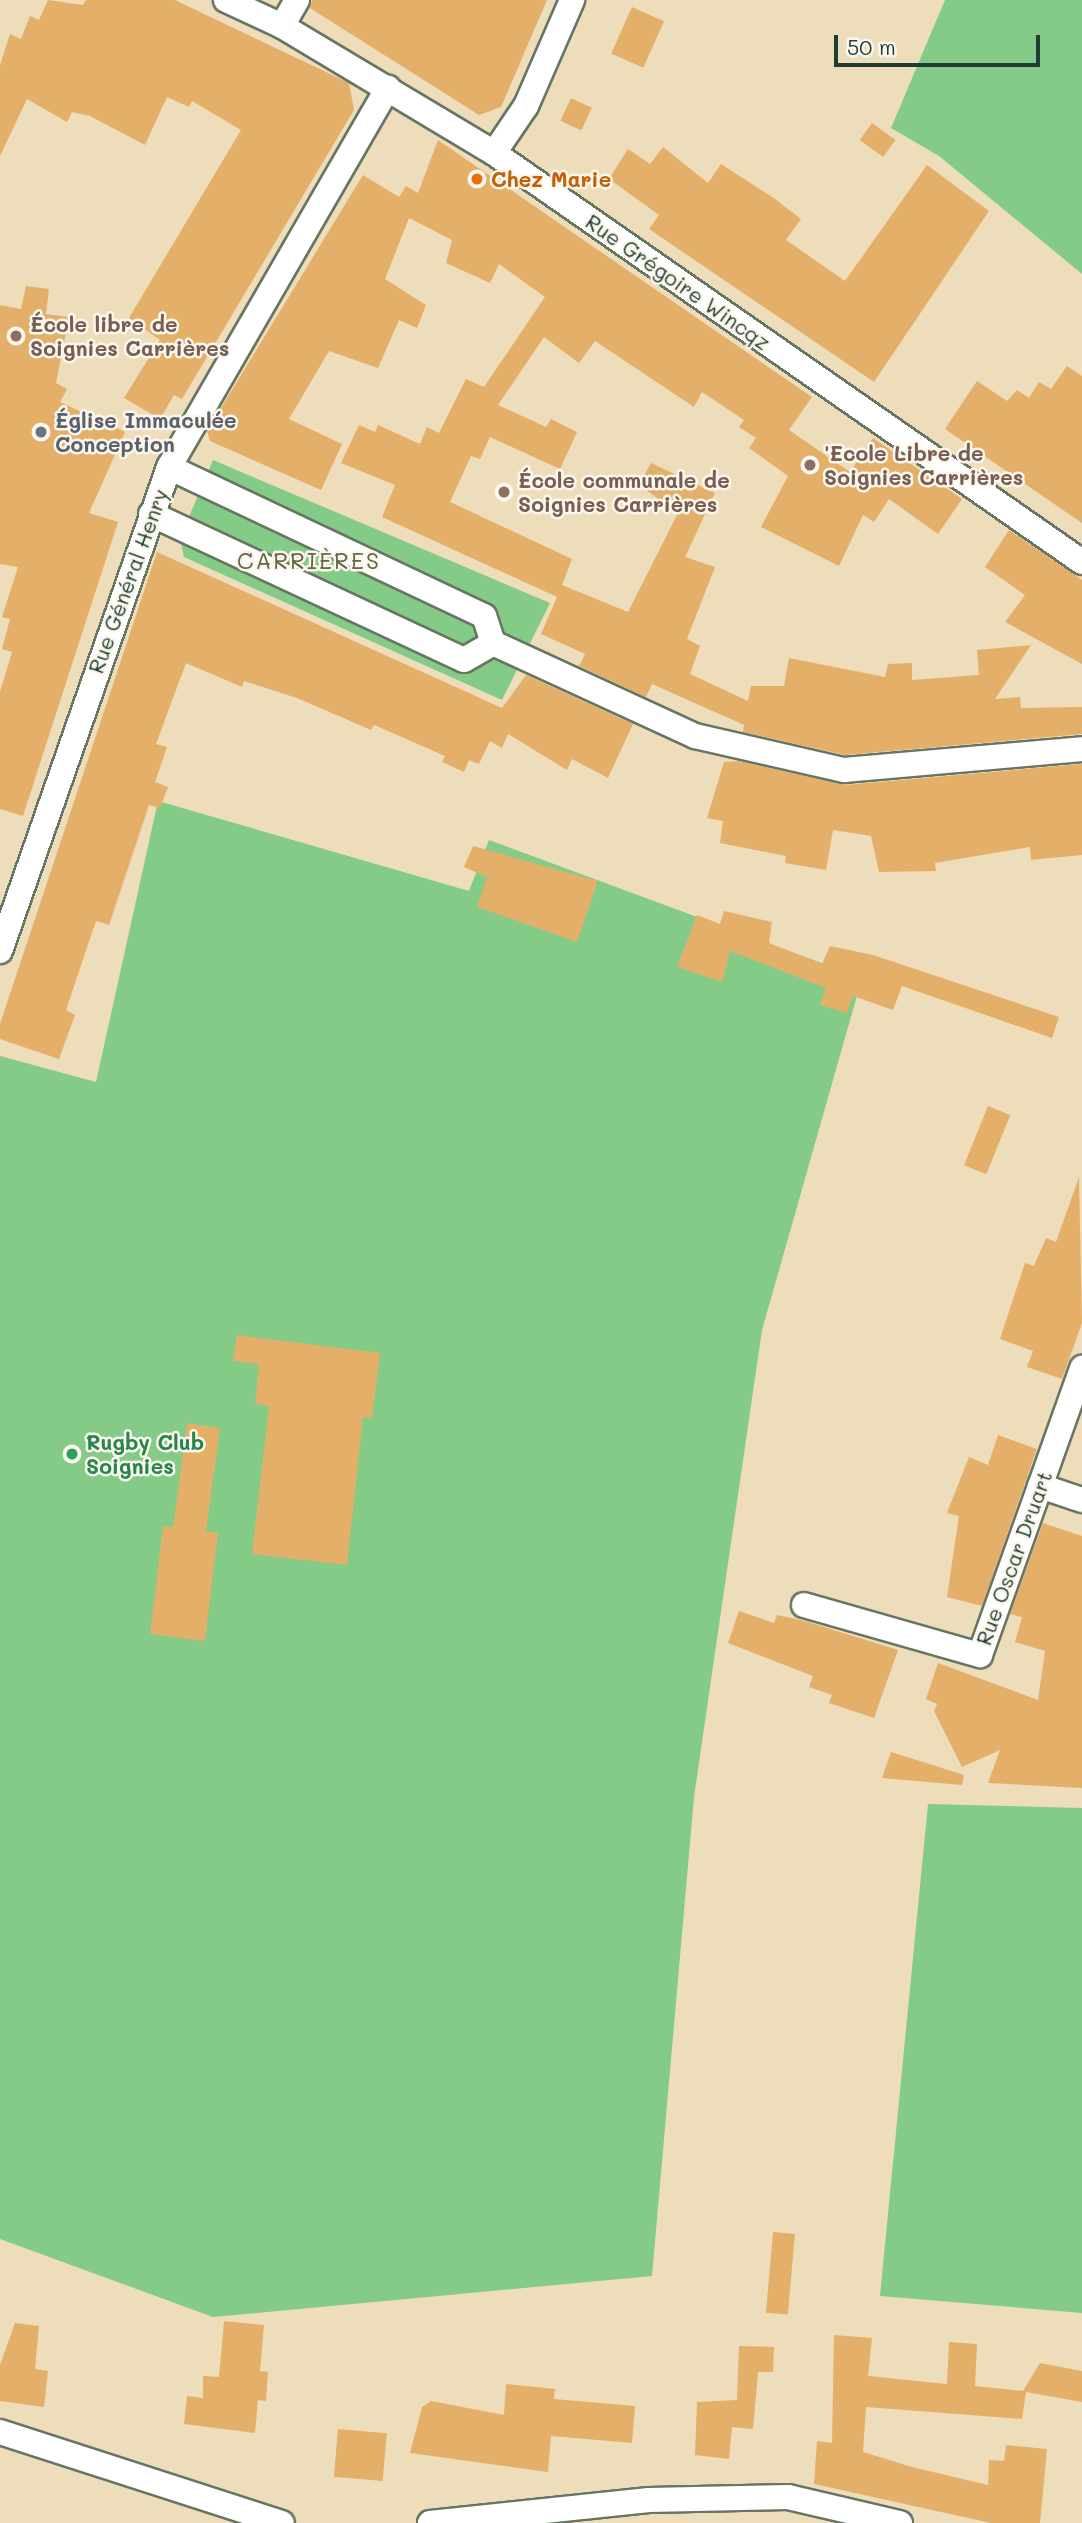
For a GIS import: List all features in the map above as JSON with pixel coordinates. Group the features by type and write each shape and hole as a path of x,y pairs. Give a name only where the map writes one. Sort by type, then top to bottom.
{"street":[{"name":"Rue Grégoire Wincqz","path":"226,0 282,26 494,153 1082,562"},
{"path":"282,26 297,0"},
{"path":"494,153 526,106 572,0"},
{"name":"Rue Général Henry","path":"0,951 169,467 388,88"},
{"path":"169,467 484,616 493,643 695,736 844,770 1082,749"},
{"path":"151,514 464,660 493,643"},
{"name":"Rue Oscar Druart","path":"804,1605 979,1655 1082,1368"},
{"path":"1040,1486 1082,1500"},
{"path":"0,2432 282,2523"},
{"path":"430,2523 649,2500 788,2497 900,2523"}],"green space":[{"path":"945,0 1082,0 1082,274 939,156 891,128"},
{"path":"213,460 550,603 502,700 184,557 180,538"},
{"path":"158,801 469,891 489,840 862,978 762,1330 694,1797 652,2276 213,2317 0,2239 0,1056 96,1082"},
{"path":"928,1804 1082,1808 1082,2313 880,2296"}],"building":[{"path":"48,0 83,5 86,0 175,0 349,83 354,110 182,399 174,395 160,419 124,398 160,340 129,318 241,130 192,101 189,107 167,97 145,145 90,116 72,112 67,122 27,99 0,156 0,65 10,34 21,39 30,16 39,20"},
{"path":"312,0 547,0 501,107 479,115 310,8"},
{"path":"632,7 664,21 643,68 611,54"},
{"path":"571,98 592,108 581,130 560,121"},
{"path":"872,123 895,140 883,157 860,140"},
{"path":"438,140 812,397 789,430 850,472 873,438 962,499 938,534 889,499 874,522 863,515 839,566 761,527 788,476 749,448 756,438 739,427 744,420 702,392 694,407 595,341 579,363 544,337 498,405 546,427 551,419 577,432 560,469 490,437 480,459 471,456 450,502 572,559 562,585 628,612 678,513 639,485 651,463 715,493 685,557 715,567 687,639 700,646 690,674 748,701 751,686 784,686 789,658 885,677 888,664 912,663 912,680 979,675 977,650 1031,645 995,699 1020,697 1021,708 1082,707 1082,734 845,755 743,732 744,725 652,684 646,697 579,666 585,654 541,634 557,597 382,517 395,485 341,463 359,425 375,432 378,425 420,444 427,427 439,433 466,379 484,387 545,297 499,264 490,283 446,263 452,240 409,218 385,279 426,305 417,328 399,320 378,368 329,351 289,419 342,444 321,490 210,441 207,431 363,175 399,197 406,186 418,193"},
{"path":"663,147 708,183 721,164 775,199 801,219 786,240 845,281 927,165 989,211 874,382 649,229 659,215 609,179 628,149 650,164"},
{"path":"26,286 49,289 46,314 69,317 56,383 67,389 60,402 125,432 89,513 118,522 23,816 0,809 0,692 12,652 2,649 10,619 2,617 18,567 0,564 0,305 21,309"},
{"path":"1067,366 1082,376 1082,523 945,429 977,381 1007,401 1017,390 1029,398 1039,382 1051,389"},
{"path":"1009,530 1082,580 1082,664 1005,622 1025,595 985,567"},
{"path":"157,552 502,708 526,675 633,724 608,778 572,759 567,770 508,734 502,748 490,741 479,764 469,760 464,772 442,762 445,756 374,725 371,730 297,698 244,681 242,687 186,663 156,744 167,747 155,782 168,787 160,808 149,805 109,925 96,921 66,1010 75,1015 59,1059 0,1039 0,1024"},
{"path":"739,761 845,785 1082,764 1082,855 1031,860 1030,847 935,863 936,871 879,872 871,836 833,830 826,870 785,863 786,856 720,843 723,821 707,818 724,762"},
{"path":"473,846 598,881 577,942 477,907 487,877 464,867"},
{"path":"724,911 772,922 769,943 822,964 830,946 873,955 1059,1017 1052,1038 902,986 893,1010 853,996 847,1013 820,1005 826,988 730,951 722,982 677,967 697,915 720,924"},
{"path":"988,1106 1010,1115 986,1174 964,1165"},
{"path":"1079,1177 1082,1323 1062,1379 1027,1367 1033,1351 1000,1339 1025,1263 1034,1266 1046,1238 1056,1242"},
{"path":"237,1335 380,1353 372,1418 363,1417 347,1565 252,1554 269,1406 255,1404 259,1364 233,1361"},
{"path":"187,1423 220,1428 206,1531 218,1533 205,1641 150,1634 163,1526 173,1527"},
{"path":"998,1435 1037,1449 982,1606 947,1597 959,1516 947,1513 969,1457 988,1465"},
{"path":"1043,1523 1082,1536 1082,1788 988,1783 1000,1750 962,1767 934,1711 937,1704 926,1699 938,1663 1038,1700 1045,1651 1015,1642 1022,1617 1010,1614"},
{"path":"739,1611 774,1623 777,1615 805,1621 898,1650 874,1718 829,1703 832,1695 809,1687 813,1676 728,1643"},
{"path":"891,1752 964,1775 962,1785 882,1778"},
{"path":"773,2232 795,2234 788,2315 766,2313"},
{"path":"224,2321 264,2325 260,2371 268,2372 266,2401 258,2400 255,2433 184,2424 187,2396 203,2398 203,2376 219,2377"},
{"path":"15,2323 39,2326 35,2369 48,2371 44,2407 0,2401 0,2365"},
{"path":"834,2335 872,2338 868,2376 947,2384 949,2342 977,2344 975,2386 1023,2391 1040,2363 1082,2371 1082,2402 1026,2392 1022,2419 866,2407 863,2452 988,2485 989,2460 1004,2461 1006,2445 1047,2449 1040,2523 991,2523 814,2484 817,2441 832,2443"},
{"path":"739,2346 774,2347 773,2372 758,2372 753,2429 732,2427 729,2459 695,2455 697,2402 737,2400"},
{"path":"506,2384 555,2389 554,2399 635,2406 632,2443 551,2436 548,2472 410,2453 422,2407 431,2401 504,2415"},
{"path":"338,2429 387,2433 383,2481 334,2477"}],"place":[{"name":"Chez Marie","path":"477,179"},
{"name":"École libre de Soignies Carrières","path":"16,336"},
{"name":"Église Immaculée Conception","path":"41,432"},
{"name":"'Ecole Libre de Soignies Carrières","path":"810,465"},
{"name":"École communale de Soignies Carrières","path":"504,492"},
{"name":"Rugby Club Soignies","path":"72,1454"}],"district":[{"name":"CARRIÈRES","path":"309,560"}]}
